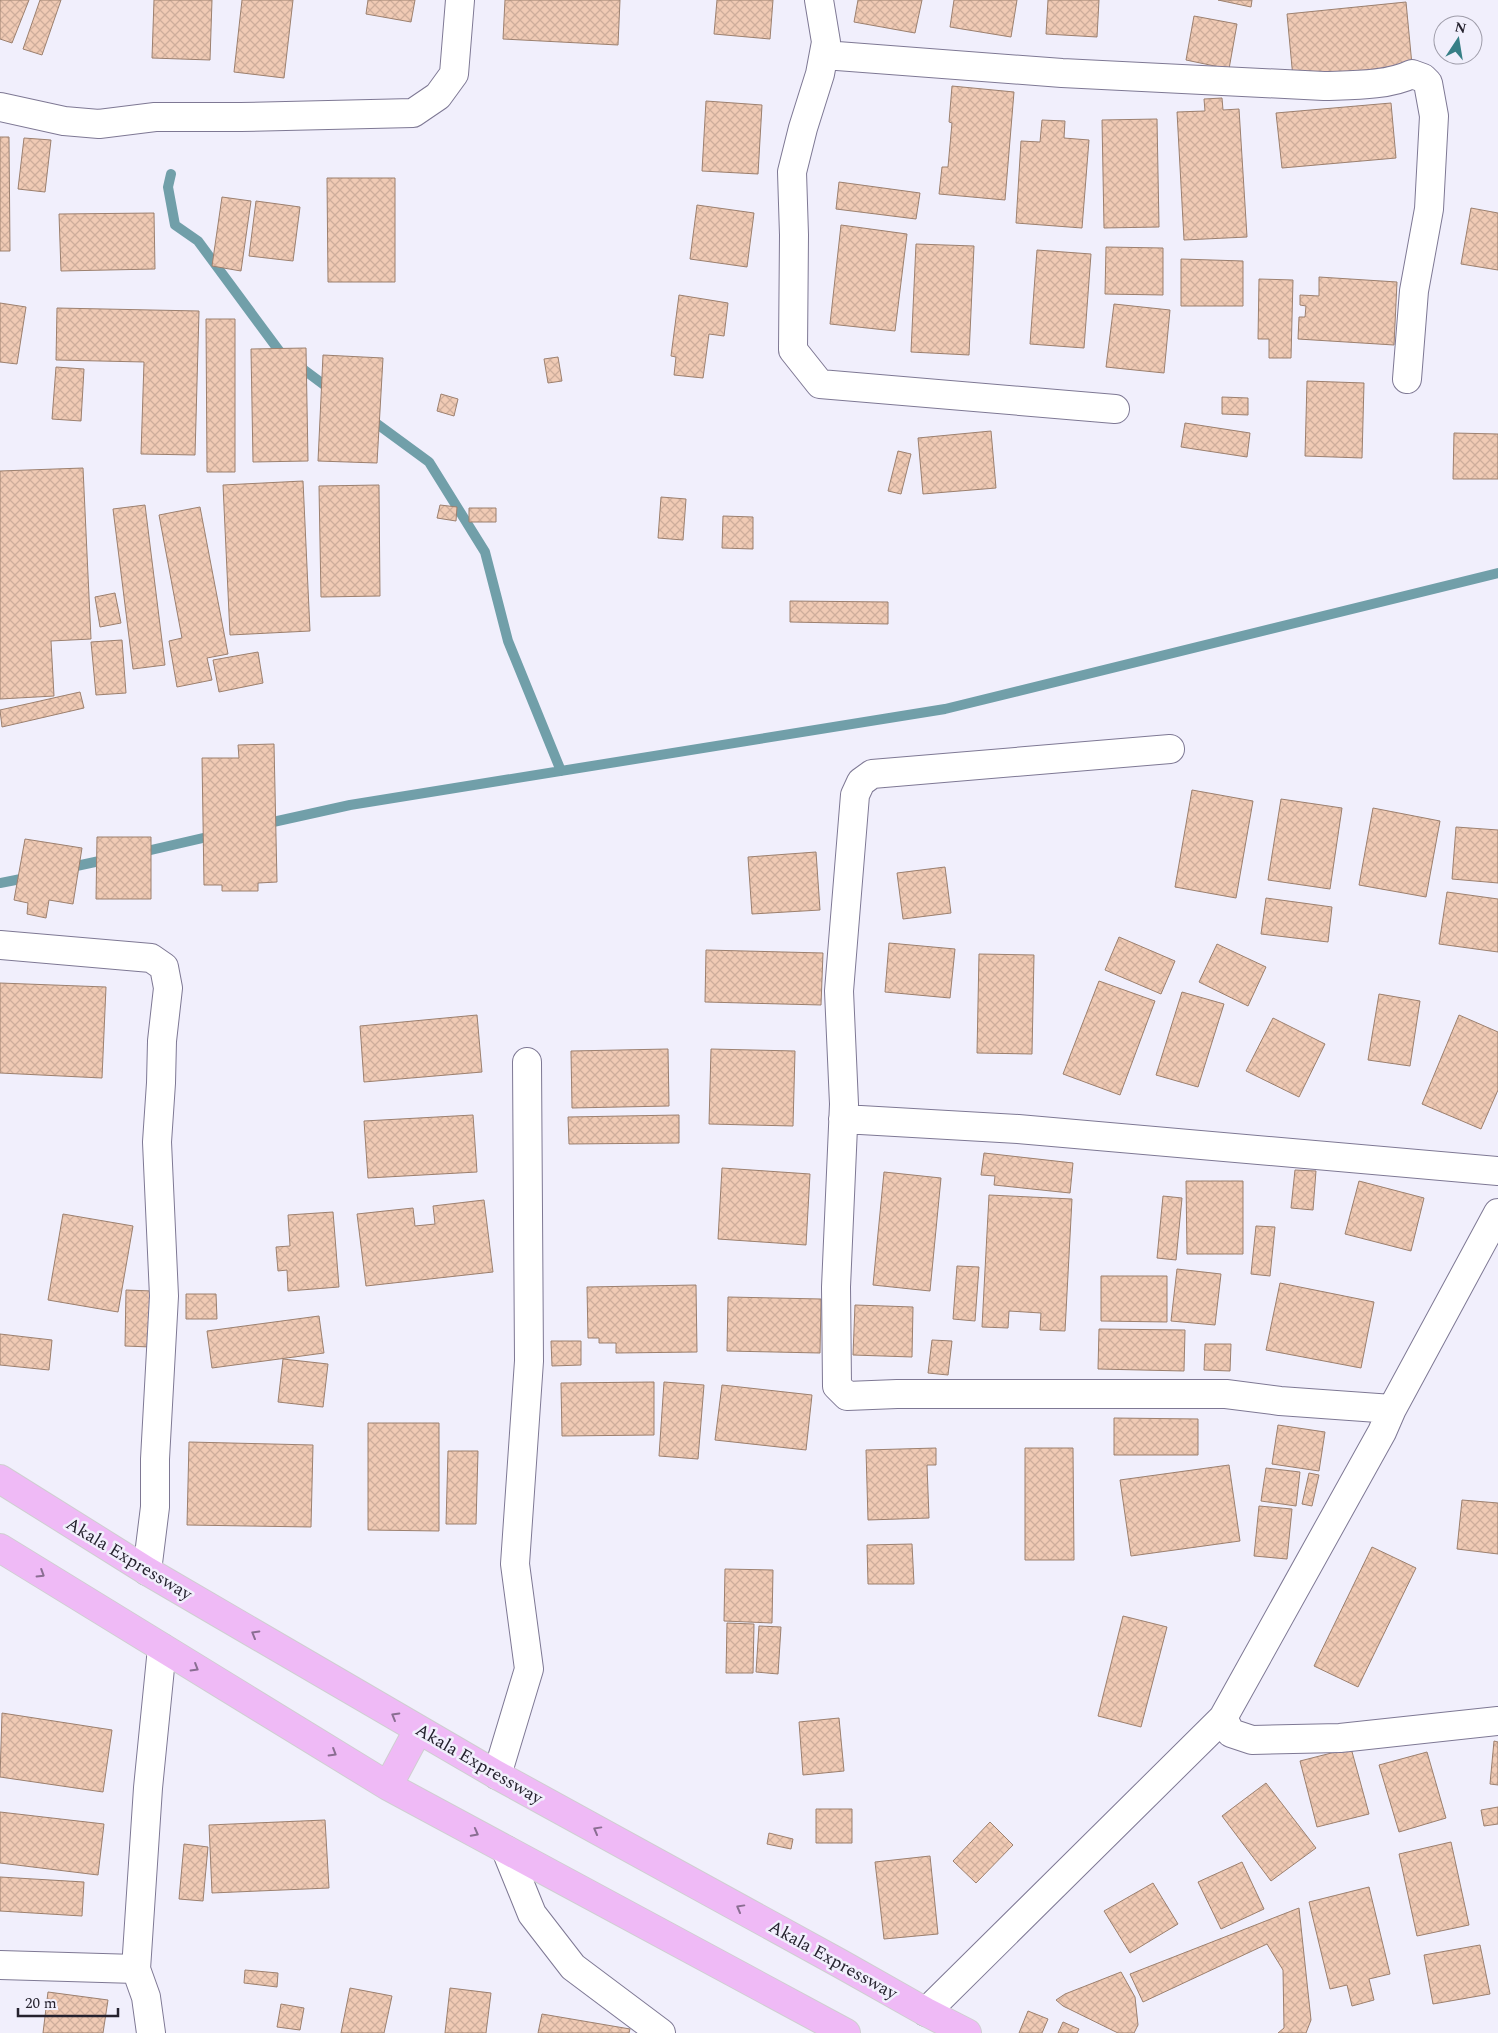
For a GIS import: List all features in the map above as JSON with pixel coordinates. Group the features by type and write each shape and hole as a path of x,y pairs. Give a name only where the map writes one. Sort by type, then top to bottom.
{"main road":[{"name":"Akala Expressway","path":"0,1479 147,1571 497,1776 967,2033"},
{"path":"0,1548 388,1786 846,2033"},
{"path":"388,1786 418,1730"}],"street":[{"path":"0,107 64,121 99,124 156,117 413,113 438,96 454,74 460,0"},
{"path":"819,0 826,42 824,55 792,172 794,234 793,350 820,384 1115,409"},
{"path":"824,55 1062,73 1324,86 1366,84 1405,78 1412,74 1422,78 1428,83 1434,116 1429,209 1414,291 1407,379"},
{"path":"1170,749 872,774 861,782 855,795 839,991 843,1119 836,1287 837,1386 847,1396 897,1394 1226,1394 1280,1401 1392,1409"},
{"path":"0,945 151,958 164,966 168,988 162,1041 162,1083 157,1142 164,1296 155,1459 155,1507 147,1571"},
{"path":"497,1776 529,1669 515,1564 529,1361 526,1062"},
{"path":"843,1119 1018,1129 1498,1171"},
{"path":"926,2012 1223,1718 1382,1432 1392,1409 1498,1213"},
{"path":"151,2033 146,1996 136,1969 148,1788 162,1648"},
{"path":"1223,1718 1231,1733 1252,1740 1340,1738 1498,1721"},
{"path":"506,1850 532,1914 573,1967 661,2033"},
{"path":"0,1965 136,1969"}],"building":[{"path":"0,0 29,0 12,43 0,39"},
{"path":"40,0 61,0 42,55 23,49"},
{"path":"154,0 212,0 210,60 152,58"},
{"path":"242,0 293,0 284,78 234,72"},
{"path":"368,0 415,0 411,22 366,14"},
{"path":"505,0 620,0 618,45 503,39"},
{"path":"717,0 773,0 770,39 714,34"},
{"path":"858,0 922,0 915,33 854,22"},
{"path":"954,0 1017,0 1011,37 950,27"},
{"path":"1048,0 1099,0 1097,37 1046,34"},
{"path":"1218,0 1252,0 1251,7"},
{"path":"1406,2 1412,65 1293,78 1287,14"},
{"path":"1194,16 1237,24 1229,69 1186,60"},
{"path":"952,86 1014,92 1005,200 939,194 942,167 948,167 952,123 949,122"},
{"path":"1222,98 1223,110 1239,109 1247,237 1184,240 1177,112 1205,111 1204,99"},
{"path":"706,101 762,105 758,174 702,171"},
{"path":"1391,103 1396,158 1282,168 1276,113"},
{"path":"1157,119 1159,227 1104,228 1102,120"},
{"path":"1042,120 1065,121 1064,138 1089,140 1082,228 1016,223 1021,141 1040,142"},
{"path":"0,137 9,137 10,251 0,251"},
{"path":"24,138 51,140 45,192 18,189"},
{"path":"327,178 395,178 395,282 328,282"},
{"path":"839,182 920,193 916,219 836,209"},
{"path":"222,197 251,201 241,271 212,266"},
{"path":"256,201 300,207 293,261 249,256"},
{"path":"697,205 754,213 747,267 690,259"},
{"path":"1471,208 1498,213 1498,270 1461,264"},
{"path":"154,213 155,269 61,271 59,214"},
{"path":"841,225 907,234 895,331 830,324"},
{"path":"916,244 974,246 969,355 911,352"},
{"path":"1106,247 1163,248 1163,295 1105,294"},
{"path":"1037,250 1091,254 1084,348 1030,344"},
{"path":"1181,259 1243,261 1243,306 1181,306"},
{"path":"1319,277 1397,282 1394,345 1298,339 1299,317 1305,317 1306,306 1300,305 1300,295 1319,296"},
{"path":"1259,279 1293,280 1291,358 1269,358 1269,339 1258,339"},
{"path":"679,295 728,303 724,336 709,334 703,378 674,375 676,357 671,356"},
{"path":"0,303 26,307 17,364 0,362"},
{"path":"1114,304 1170,310 1164,373 1106,367"},
{"path":"57,308 199,311 195,455 141,454 144,362 56,360"},
{"path":"206,319 235,319 235,472 207,472"},
{"path":"306,348 308,461 253,462 251,349"},
{"path":"323,355 383,358 377,463 318,461"},
{"path":"558,357 562,381 548,383 544,359"},
{"path":"56,367 84,369 81,421 52,419"},
{"path":"1307,381 1364,383 1362,458 1305,456"},
{"path":"441,394 458,399 454,416 437,411"},
{"path":"1222,397 1248,398 1248,415 1222,414"},
{"path":"1185,423 1250,433 1247,457 1181,447"},
{"path":"991,431 996,488 923,494 918,438"},
{"path":"1454,433 1498,434 1498,479 1453,479"},
{"path":"898,451 911,454 901,494 888,491"},
{"path":"83,468 91,639 51,641 54,696 0,699 0,471"},
{"path":"303,481 310,631 230,635 223,485"},
{"path":"379,485 380,596 321,597 319,486"},
{"path":"661,497 686,499 683,540 658,538"},
{"path":"145,505 165,665 133,669 113,509"},
{"path":"440,505 457,507 456,521 437,518"},
{"path":"200,507 228,654 207,658 212,680 177,687 169,641 182,638 159,515"},
{"path":"469,508 496,508 496,522 469,522"},
{"path":"723,516 753,517 753,549 722,548"},
{"path":"115,593 121,623 100,627 95,597"},
{"path":"790,601 888,602 888,624 790,622"},
{"path":"122,640 126,693 96,695 91,642"},
{"path":"258,652 263,683 219,692 213,660"},
{"path":"80,692 84,708 2,727 0,710"},
{"path":"274,744 277,882 258,883 258,891 222,891 222,885 204,885 202,758 239,758 238,745"},
{"path":"1192,790 1253,801 1236,898 1175,887"},
{"path":"1281,799 1342,808 1330,889 1268,880"},
{"path":"1373,808 1440,821 1426,897 1359,885"},
{"path":"1456,827 1498,830 1498,883 1452,879"},
{"path":"97,837 151,837 151,899 96,899"},
{"path":"25,839 82,848 73,904 49,900 46,918 27,914 28,903 14,900"},
{"path":"816,852 820,910 752,914 748,857"},
{"path":"945,867 951,913 903,919 897,873"},
{"path":"1447,892 1498,899 1498,952 1439,944"},
{"path":"1266,898 1332,907 1328,942 1261,934"},
{"path":"1119,937 1175,961 1161,994 1105,970"},
{"path":"889,943 955,949 950,998 885,992"},
{"path":"1217,944 1266,967 1248,1006 1199,982"},
{"path":"706,950 823,953 821,1005 705,1002"},
{"path":"979,954 1034,955 1032,1054 977,1053"},
{"path":"1099,981 1155,1001 1120,1095 1063,1074"},
{"path":"0,983 106,987 102,1078 0,1073"},
{"path":"1182,992 1224,1004 1198,1087 1156,1075"},
{"path":"1379,994 1420,1001 1410,1066 1368,1060"},
{"path":"477,1015 482,1072 364,1082 360,1026"},
{"path":"1459,1015 1498,1032 1498,1090 1481,1129 1422,1104"},
{"path":"1273,1018 1325,1044 1299,1097 1246,1071"},
{"path":"668,1049 669,1106 572,1108 571,1051"},
{"path":"711,1049 795,1051 793,1126 709,1124"},
{"path":"473,1115 477,1172 368,1178 364,1121"},
{"path":"679,1115 679,1143 569,1144 568,1117"},
{"path":"984,1153 1073,1163 1070,1193 994,1185 995,1176 981,1175"},
{"path":"722,1168 810,1174 806,1245 718,1239"},
{"path":"1295,1170 1316,1171 1313,1210 1291,1208"},
{"path":"884,1172 941,1178 930,1291 873,1285"},
{"path":"1186,1181 1243,1181 1243,1254 1187,1254"},
{"path":"1359,1181 1424,1198 1411,1251 1345,1234"},
{"path":"989,1195 1072,1199 1065,1331 1040,1330 1041,1313 1009,1311 1008,1328 982,1327"},
{"path":"1163,1196 1182,1198 1176,1260 1157,1258"},
{"path":"484,1200 493,1272 366,1286 357,1214 413,1208 415,1226 435,1224 433,1206"},
{"path":"333,1212 339,1287 288,1291 287,1270 278,1271 276,1247 290,1246 288,1215"},
{"path":"63,1214 133,1226 118,1312 48,1300"},
{"path":"1256,1226 1275,1227 1270,1276 1251,1274"},
{"path":"957,1266 979,1267 975,1321 953,1319"},
{"path":"1177,1269 1221,1274 1215,1325 1171,1321"},
{"path":"1101,1276 1167,1276 1167,1322 1101,1321"},
{"path":"1280,1283 1374,1302 1361,1368 1266,1350"},
{"path":"696,1285 697,1352 616,1353 616,1343 599,1343 599,1338 588,1338 587,1287"},
{"path":"126,1290 152,1291 151,1347 125,1346"},
{"path":"186,1294 216,1294 217,1319 186,1319"},
{"path":"728,1297 821,1299 820,1353 727,1351"},
{"path":"855,1305 913,1307 912,1357 853,1355"},
{"path":"319,1316 324,1353 212,1368 207,1331"},
{"path":"1099,1329 1185,1330 1184,1371 1098,1369"},
{"path":"0,1334 52,1340 49,1370 0,1365"},
{"path":"932,1340 952,1341 948,1375 928,1373"},
{"path":"551,1341 581,1341 581,1365 552,1366"},
{"path":"1205,1344 1231,1344 1230,1371 1204,1370"},
{"path":"283,1359 328,1364 323,1407 278,1402"},
{"path":"654,1382 654,1435 562,1436 561,1383"},
{"path":"664,1382 704,1385 698,1459 659,1456"},
{"path":"722,1385 812,1395 806,1450 715,1440"},
{"path":"1114,1418 1198,1419 1198,1455 1114,1455"},
{"path":"368,1423 439,1423 439,1531 368,1530"},
{"path":"1278,1425 1325,1432 1319,1471 1272,1464"},
{"path":"189,1442 313,1445 311,1527 187,1525"},
{"path":"936,1448 936,1465 927,1465 929,1518 868,1520 866,1450"},
{"path":"1025,1448 1073,1448 1074,1560 1025,1560"},
{"path":"448,1451 478,1451 476,1524 446,1524"},
{"path":"1229,1465 1240,1541 1131,1556 1120,1480"},
{"path":"1266,1468 1300,1472 1296,1506 1261,1501"},
{"path":"1309,1473 1319,1475 1312,1506 1302,1504"},
{"path":"1462,1500 1498,1503 1498,1554 1457,1549"},
{"path":"1259,1506 1292,1509 1287,1559 1254,1556"},
{"path":"912,1544 914,1584 868,1584 867,1545"},
{"path":"1372,1547 1416,1568 1358,1687 1314,1666"},
{"path":"725,1569 773,1570 772,1623 724,1621"},
{"path":"1123,1616 1167,1627 1141,1727 1098,1716"},
{"path":"727,1623 754,1624 753,1673 726,1673"},
{"path":"759,1626 781,1627 778,1674 756,1672"},
{"path":"2,1713 112,1730 103,1792 0,1777"},
{"path":"839,1718 844,1771 803,1775 799,1722"},
{"path":"1494,1741 1498,1742 1498,1785 1490,1784"},
{"path":"1351,1748 1369,1814 1317,1827 1300,1761"},
{"path":"1427,1752 1446,1818 1399,1832 1379,1765"},
{"path":"1266,1783 1316,1848 1271,1881 1222,1816"},
{"path":"1498,1807 1498,1824 1484,1826 1481,1810"},
{"path":"816,1809 852,1809 852,1843 816,1843"},
{"path":"0,1812 104,1824 98,1875 0,1863"},
{"path":"325,1820 329,1888 212,1893 209,1825"},
{"path":"990,1822 1013,1845 976,1883 953,1861"},
{"path":"769,1833 793,1839 791,1849 767,1844"},
{"path":"1451,1842 1469,1925 1417,1936 1399,1854"},
{"path":"184,1844 208,1847 203,1901 179,1899"},
{"path":"930,1856 938,1934 884,1939 875,1862"},
{"path":"1242,1862 1264,1909 1221,1929 1198,1882"},
{"path":"0,1877 84,1882 82,1916 0,1911"},
{"path":"1153,1883 1178,1924 1130,1953 1104,1911"},
{"path":"1369,1887 1390,1974 1369,1979 1374,2000 1352,2006 1347,1985 1330,1989 1309,1902"},
{"path":"1299,1908 1311,2020 1306,2033 1278,2033 1284,2028 1283,1970 1267,1944 1143,2002 1130,1974"},
{"path":"1480,1945 1490,1994 1433,2004 1424,1955"},
{"path":"245,1970 278,1973 277,1987 244,1983"},
{"path":"1121,1972 1135,1997 1138,2025 1134,2033 1118,2033 1063,2006 1056,2000 1065,1994"},
{"path":"350,1988 392,1996 384,2033 341,2033"},
{"path":"450,1988 491,1993 486,2033 445,2033"},
{"path":"48,1992 108,2000 103,2033 43,2033"},
{"path":"281,2004 304,2008 300,2030 277,2027"},
{"path":"1028,2011 1048,2019 1042,2033 1019,2033"},
{"path":"542,2014 630,2029 629,2033 538,2033"},
{"path":"1063,2022 1079,2029 1077,2033 1058,2033"}],"waterway":[{"path":"171,174 168,187 175,225 198,241 280,352 331,390"},
{"path":"369,418 429,462 485,552 508,641 561,771"},
{"path":"264,824 350,805 945,709 1498,573"},
{"path":"138,853 216,835"},
{"path":"67,868 109,859"},
{"path":"0,883 31,877"}]}
